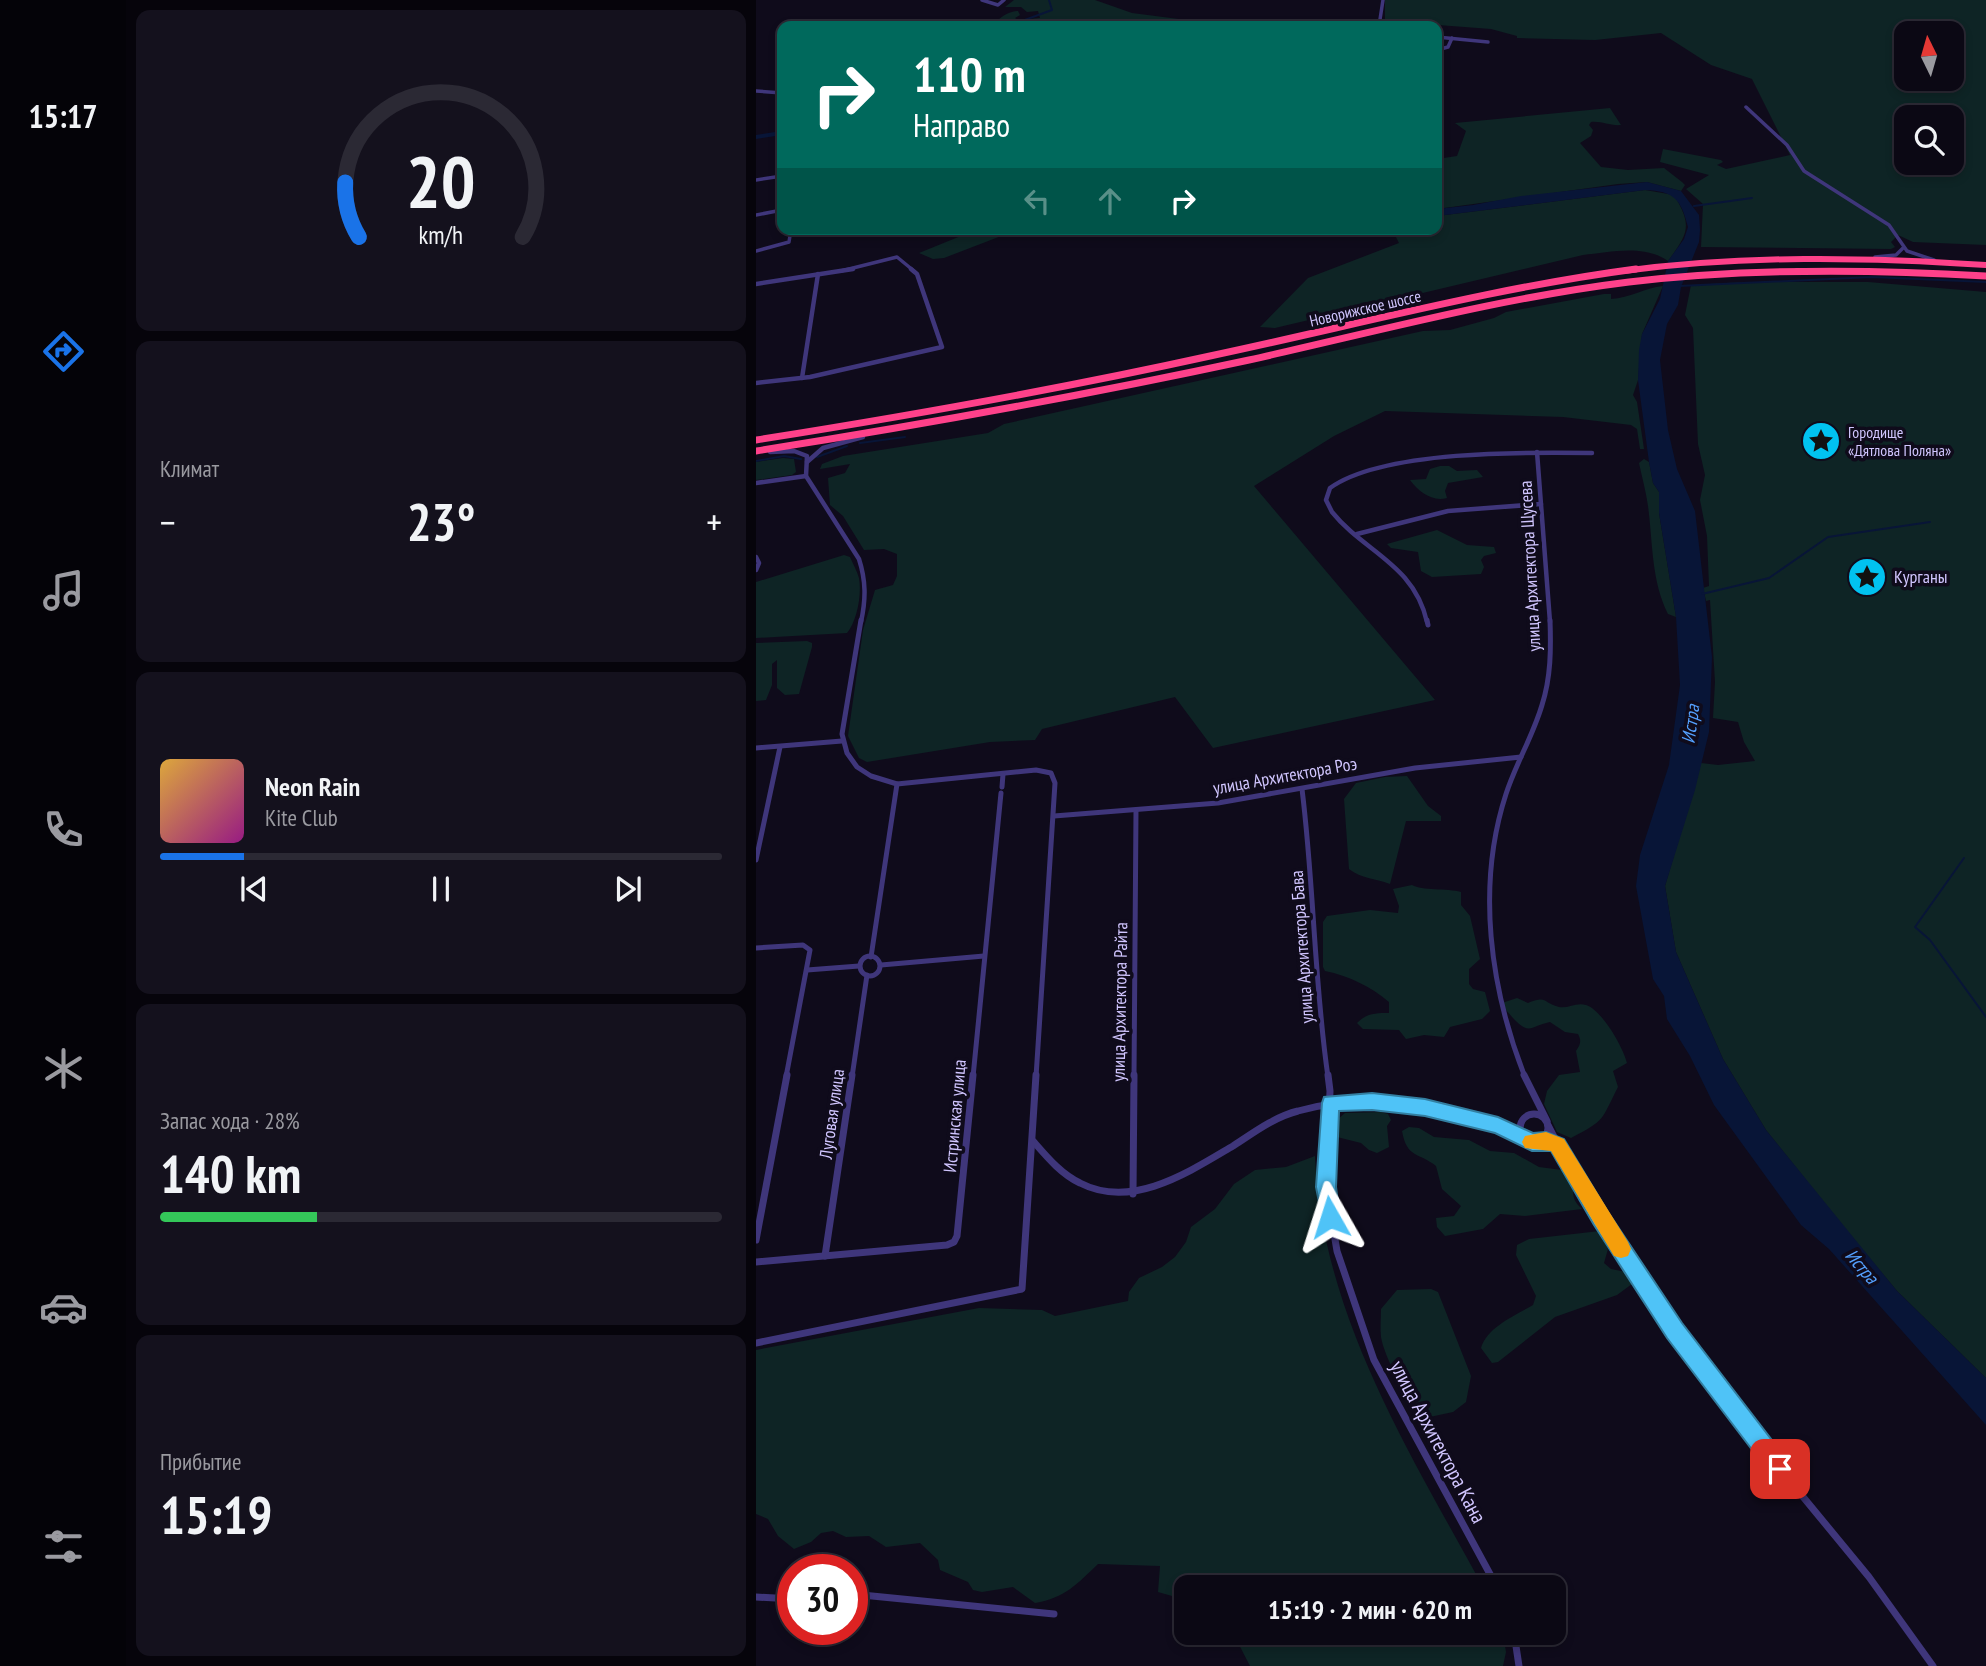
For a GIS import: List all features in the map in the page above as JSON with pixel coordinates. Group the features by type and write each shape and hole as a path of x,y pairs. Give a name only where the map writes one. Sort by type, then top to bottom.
{"highway":[{"name":"Новорижское шоссе","path":"756,440 1027,394 1200,359 1515,289 1619,272 1718,262 1863,259 1986,265"},
{"name":"Новорижское шоссе","path":"756,452 894,429 1204,370 1470,310 1622,283 1722,274 1825,270 1986,276"}],"street":[{"path":"982,0 998,5 1004,0"},
{"path":"1381,21 1383,0"},
{"path":"1442,37 1488,41"},
{"path":"1442,49 1448,47 1452,38"},
{"path":"756,91 777,93"},
{"path":"1746,107 1787,145 1804,172 1889,225 1903,247 1912,254 1945,262"},
{"path":"756,180 777,177"},
{"path":"756,215 777,211"},
{"path":"756,251 789,242 792,235"},
{"path":"1863,259 1896,255 1903,247"},
{"path":"756,284 855,269 897,257 917,274 942,347 802,378 756,383"},
{"path":"802,378 818,274"},
{"path":"807,462 818,451 831,445 894,429"},
{"path":"756,452 794,451 805,454 806,476 859,559 867,586 842,741 857,768 874,778 897,784 1036,770 1051,774 1055,783 1022,1289 756,1343"},
{"path":"1428,625 1421,599 1412,587 1332,513 1327,506 1330,488 1345,479 1383,468 1447,457 1537,452 1592,453"},
{"name":"улица Архитектора Щусева","path":"1537,452 1551,647 1549,676 1539,716 1506,795 1493,842 1488,878 1492,952 1505,1015 1532,1094 1557,1145 1601,1218 1701,1367 1751,1434 1891,1602 1933,1666"},
{"path":"756,483 806,476"},
{"path":"1357,534 1423,513 1480,505 1541,504"},
{"path":"756,557 759,563 756,570"},
{"path":"756,748 842,741"},
{"path":"756,860 780,747"},
{"name":"улица Архитектора Роэ","path":"1054,816 1217,803 1430,764 1521,757"},
{"name":"Истринская улица","path":"756,1262 947,1245 954,1242 957,1236 1003,774"},
{"path":"871,957 897,784"},
{"name":"улица Архитектора Бава","path":"1302,789 1312,872 1321,1028 1331,1103"},
{"name":"улица Архитектора Райта","path":"1133,1194 1136,810"},
{"path":"756,948 807,945 810,950 756,1240"},
{"path":"881,965 984,956"},
{"path":"871,957 876,957 881,965 878,970 867,975 862,974 859,967 861,962 871,957"},
{"path":"807,971 859,967"},
{"name":"Луговая улица","path":"825,1256 867,975"},
{"path":"1521,1135 1518,1128 1533,1107 1532,1094"},
{"path":"1033,1141 1051,1165 1075,1180 1103,1192 1133,1194 1147,1191 1186,1173 1285,1116 1331,1103 1401,1104 1498,1125 1532,1142 1557,1145"},
{"name":"улица Архитектора Кана","path":"1331,1103 1326,1187 1337,1251 1370,1348 1395,1404 1490,1575"},
{"path":"1498,1125 1510,1125 1536,1115 1548,1123 1547,1136 1541,1141"},
{"path":"868,1596 1054,1614"},
{"path":"756,1597 777,1598"},
{"path":"1516,1645 1519,1666"}],"green space":[{"path":"1014,0 1095,0 1132,13 1194,21 997,21 1015,11 1020,15 1015,18 1018,20 1040,18 1038,11 1027,12 1021,7 1005,7"},
{"path":"1385,0 1986,0 1986,245 1913,242 1898,235 1891,242 1895,247 1891,249 1701,247 1703,204 1686,189 1709,175 1660,162 1663,149 1721,160 1723,162 1717,165 1726,169 1790,155 1752,79 1711,65 1661,33 1595,40 1517,36 1491,29 1442,25 1442,21 1385,21"},
{"path":"1610,108 1621,125 1591,122 1591,136 1580,143 1601,167 1628,170 1664,168 1685,185 1681,191 1647,182 1618,184 1442,208 1442,158 1457,156 1466,131 1455,123"},
{"path":"1645,190 1674,195 1684,215 1686,230 1668,261 1648,252 1638,251 1583,255 1275,328 1260,327 1308,278 1399,243 1395,235 1442,235 1442,215"},
{"path":"963,235 1004,235 944,258 933,259 919,253"},
{"path":"1744,282 1868,282 1986,292 1986,1378 1897,1291 1766,1130 1723,1059 1676,952 1665,886 1701,763 1718,765 1755,761 1744,742 1738,722 1713,718 1715,682 1710,600 1706,601 1703,588 1709,586 1707,536 1700,500 1705,475 1698,444 1693,328 1685,315 1691,285"},
{"path":"1663,286 1642,334 1638,380 1633,395 1637,402 1644,449 1640,449 1637,429 1631,425 1563,417 1385,411 1334,436 1254,486 1435,700 1213,748 1175,697 1042,729 1035,740 990,742 867,762 859,758 848,736 863,630 875,590 893,585 897,576 897,554 884,549 864,550 843,516 830,505 828,478 845,473 850,464 820,469 822,464 843,456 988,433 1004,424 1423,331 1450,330 1506,312 1604,294 1611,294 1611,299 1618,298"},
{"path":"794,459 796,472 792,475 756,480 756,462"},
{"path":"1644,459 1649,462 1653,483 1659,492 1659,513 1676,617 1668,614 1658,588 1648,506 1639,463"},
{"path":"1449,466 1457,471 1477,470 1483,477 1448,483 1445,491 1447,498 1441,499 1426,495 1410,480 1426,479 1430,469"},
{"path":"1437,530 1467,545 1494,547 1496,553 1484,556 1481,560 1484,567 1481,574 1432,577 1421,571 1418,552 1391,548 1387,544"},
{"path":"844,555 850,557 860,584 856,615 847,633 756,638 756,582"},
{"path":"756,643 812,643 812,647 799,694 785,695 777,688 777,660 772,664 772,685 766,700 756,701"},
{"path":"1407,776 1428,806 1441,816 1441,821 1406,821 1390,884 1363,877 1349,869 1344,799 1356,783"},
{"path":"1412,885 1461,892 1461,905 1470,916 1480,959 1469,969 1469,984 1473,989 1485,992 1490,1011 1482,1019 1450,1027 1444,1037 1424,1035 1406,1039 1399,1030 1363,1029 1357,1023 1372,1014 1389,1013 1389,1002 1367,986 1325,971 1323,967 1323,922 1327,916 1370,910 1398,913 1399,906 1393,889"},
{"path":"1517,998 1528,1003 1542,1000 1559,1007 1582,1004 1592,1008 1611,1030 1625,1056 1627,1063 1613,1071 1618,1087 1605,1113 1597,1123 1571,1138 1557,1132 1544,1104 1547,1091 1559,1075 1580,1072 1576,1051 1580,1043 1579,1036 1565,1032 1550,1022 1530,1028 1523,1027 1502,1003"},
{"path":"1345,1113 1388,1114 1391,1120 1387,1126 1389,1147 1377,1153 1361,1143 1337,1137 1337,1120"},
{"path":"1409,1127 1419,1128 1434,1137 1469,1140 1490,1151 1514,1153 1539,1167 1562,1170 1574,1184 1574,1198 1582,1209 1525,1216 1500,1214 1483,1229 1445,1236 1437,1227 1436,1218 1454,1216 1461,1206 1442,1189 1436,1166 1410,1151 1402,1131"},
{"path":"1315,1156 1321,1215 1334,1271 1352,1326 1399,1433 1476,1575 1174,1575 1174,1597 1158,1592 1160,1566 1098,1564 1063,1594 1035,1603 1013,1587 982,1592 973,1590 968,1582 940,1570 938,1560 920,1543 886,1547 869,1536 846,1537 833,1531 821,1533 811,1542 794,1549 778,1536 768,1519 756,1514 756,1350 979,1308 1042,1310 1055,1316 1128,1301 1129,1292 1139,1278 1175,1257 1186,1242 1191,1227 1215,1209 1234,1184 1255,1170 1286,1167"},
{"path":"1600,1231 1608,1249 1604,1263 1611,1269 1626,1272 1632,1284 1617,1295 1555,1317 1498,1362 1492,1363 1481,1348 1484,1341 1503,1322 1533,1305 1536,1296 1516,1255 1517,1245 1529,1239"},
{"path":"1431,1289 1438,1292 1471,1376 1466,1402 1453,1412 1425,1418 1405,1392 1387,1356 1381,1337 1381,1309 1397,1290"},
{"path":"1239,1645 1505,1645 1506,1652 1503,1666 1250,1666"}],"water":[{"name":"Истра","path":"1647,182 1681,191 1699,215 1699,242 1681,287 1678,305 1667,324 1660,360 1668,430 1677,469 1695,511 1712,657 1709,732 1695,790 1665,886 1676,952 1723,1059 1766,1130 1897,1291 1986,1378 1986,1425 1829,1249 1801,1225 1714,1105 1690,1056 1667,1019 1664,996 1653,979 1636,886 1640,855 1669,765 1680,685 1676,617 1659,513 1659,492 1653,483 1649,462 1638,380 1642,334 1660,299 1668,261 1684,239 1688,227 1675,198 1663,192 1645,190 1442,215 1442,208 1521,196"}],"waterway":[{"path":"1022,21 1052,10 1049,0"},
{"path":"756,137 777,134"},
{"path":"1694,206 1752,198"},
{"path":"1679,286 1872,277 1986,282"},
{"path":"860,443 905,437"},
{"path":"817,457 847,446"},
{"path":"756,461 784,456 801,459"},
{"path":"1702,594 1769,578 1828,537 1930,522"},
{"path":"1964,858 1915,927 1930,940 1986,1017"}],"slow traffic":[{"path":"1532,1142 1546,1141 1557,1145 1621,1249"}],"place":[{"name":"Городище «Дятлова Поляна»","path":"1821,441"},
{"name":"Курганы","path":"1867,577"}],"route":[{"path":"1330,1217 1326,1187 1331,1103 1389,1102 1425,1108 1498,1125 1528,1141 1546,1141 1557,1145 1674,1331 1780,1469"}]}
